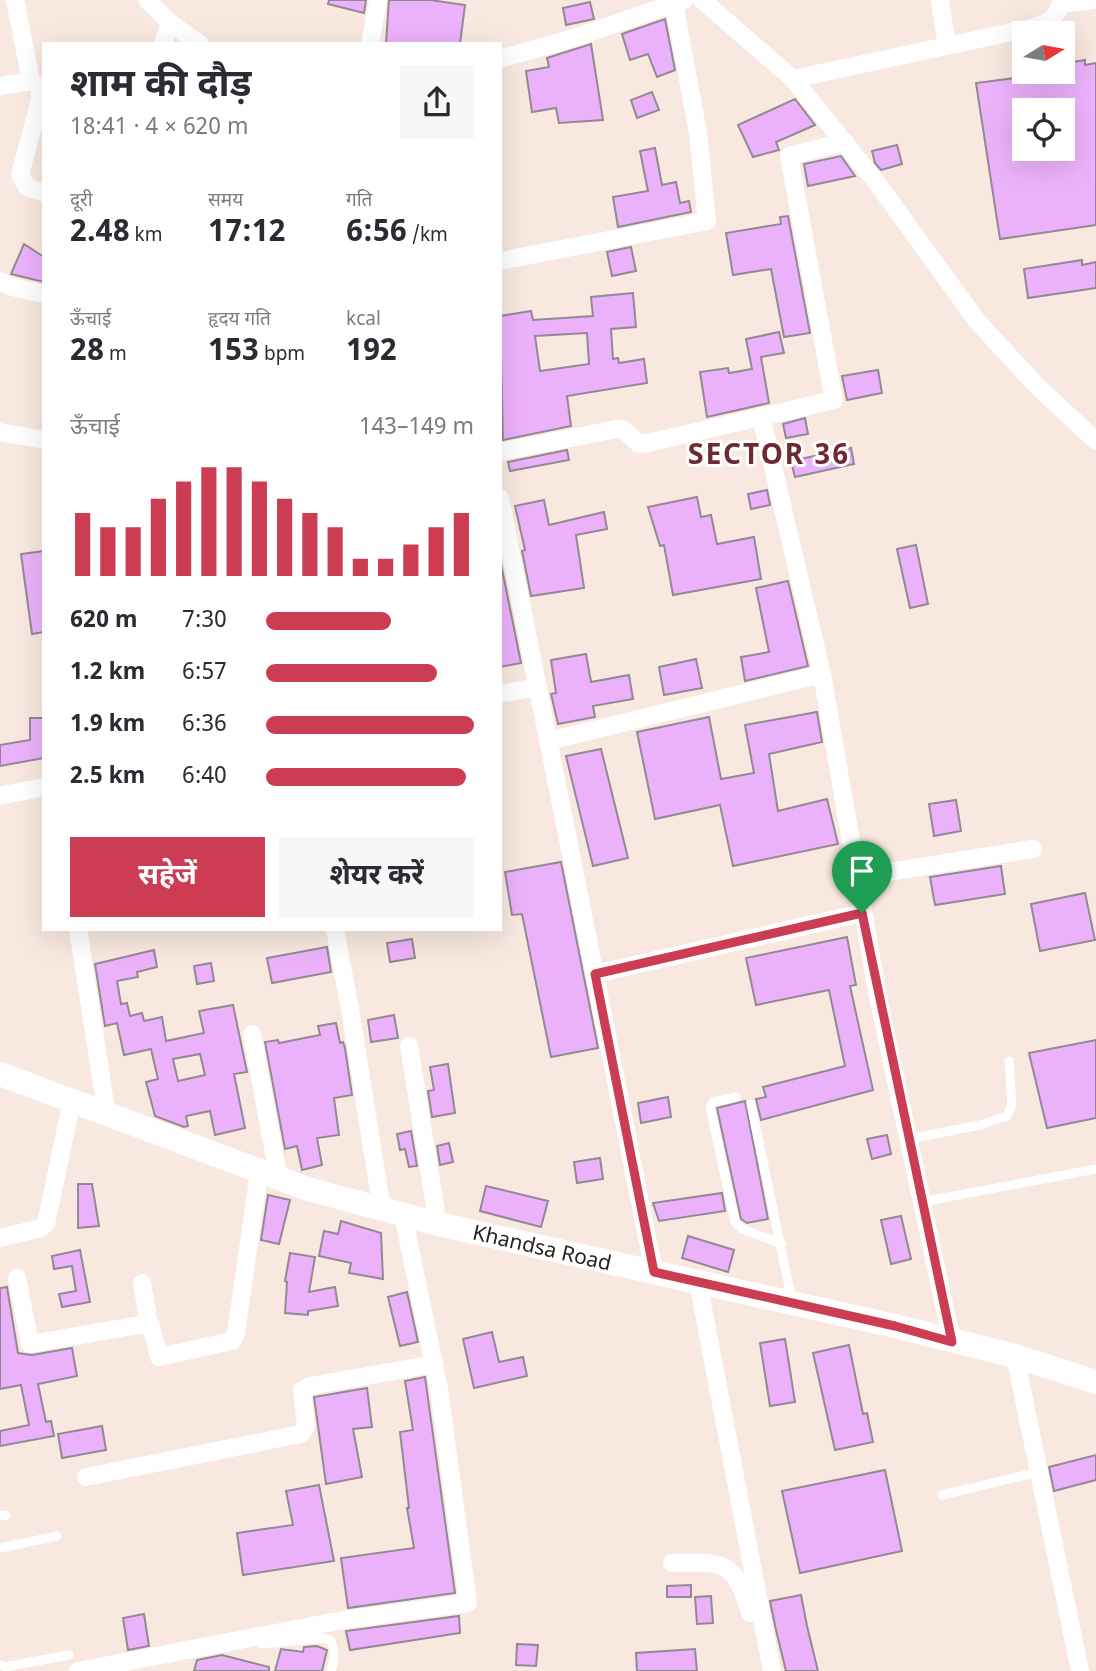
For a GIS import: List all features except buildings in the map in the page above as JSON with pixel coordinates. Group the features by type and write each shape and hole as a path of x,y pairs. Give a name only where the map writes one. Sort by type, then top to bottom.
{"street":[{"path":"15,0 32,81"},
{"path":"147,0 170,23 197,42"},
{"path":"370,42 378,0"},
{"path":"702,0 793,79 845,142 977,321 1035,385 1092,432"},
{"path":"940,0 947,46"},
{"path":"793,79 1047,23 1056,16 1061,2 1093,0"},
{"path":"502,58 578,37 679,2 698,133 707,221 502,261"},
{"path":"164,42 170,23"},
{"path":"0,86 32,81 40,85 41,92 20,175 27,187 42,192"},
{"path":"502,452 617,429 624,430 639,444 648,443 834,400 789,156 845,142"},
{"path":"0,281 12,287 42,294"},
{"path":"761,416 822,674 862,913 952,1342"},
{"path":"0,432 42,440"},
{"path":"502,512 654,1272"},
{"path":"548,741 822,674"},
{"path":"502,694 538,687"},
{"path":"0,796 42,787"},
{"path":"857,877 1033,849"},
{"path":"595,974 862,913"},
{"path":"78,931 107,1116"},
{"path":"78,1671 343,1620 468,1603 434,1364 392,1212 335,931"},
{"path":"142,1283 149,1324 159,1357 232,1340 236,1333 269,1176 253,1034"},
{"path":"409,1046 438,1224"},
{"name":"Khandsa Road","path":"0,1074 269,1176 392,1212 1015,1356 1096,1382"},
{"path":"0,1238 41,1228 46,1223 72,1101"},
{"path":"17,1278 30,1345 149,1324"},
{"path":"698,1282 772,1671"},
{"path":"1015,1356 1080,1671"},
{"path":"86,1477 301,1434 306,1426 302,1391 310,1386 434,1364"},
{"path":"672,1563 712,1562 725,1566 736,1576 743,1588 752,1619 763,1671"}],"lane":[{"path":"909,1139 980,1125 1007,1116 1012,1105 1009,1061"},
{"path":"736,1097 713,1102 710,1107 735,1222 742,1229 782,1244"},
{"path":"751,1104 782,1244 792,1303"},
{"path":"922,1202 1096,1169"},
{"path":"942,1495 1039,1472"},
{"path":"0,1549 57,1536"},
{"path":"246,1646 324,1638 331,1641 335,1654 331,1671"},
{"path":"0,1665 5,1667 69,1655"}],"district":[{"name":"SECTOR 36","path":"769,454"}],"route":[{"path":"862,913 952,1342 895,1326 654,1272 595,974 862,913"}]}
